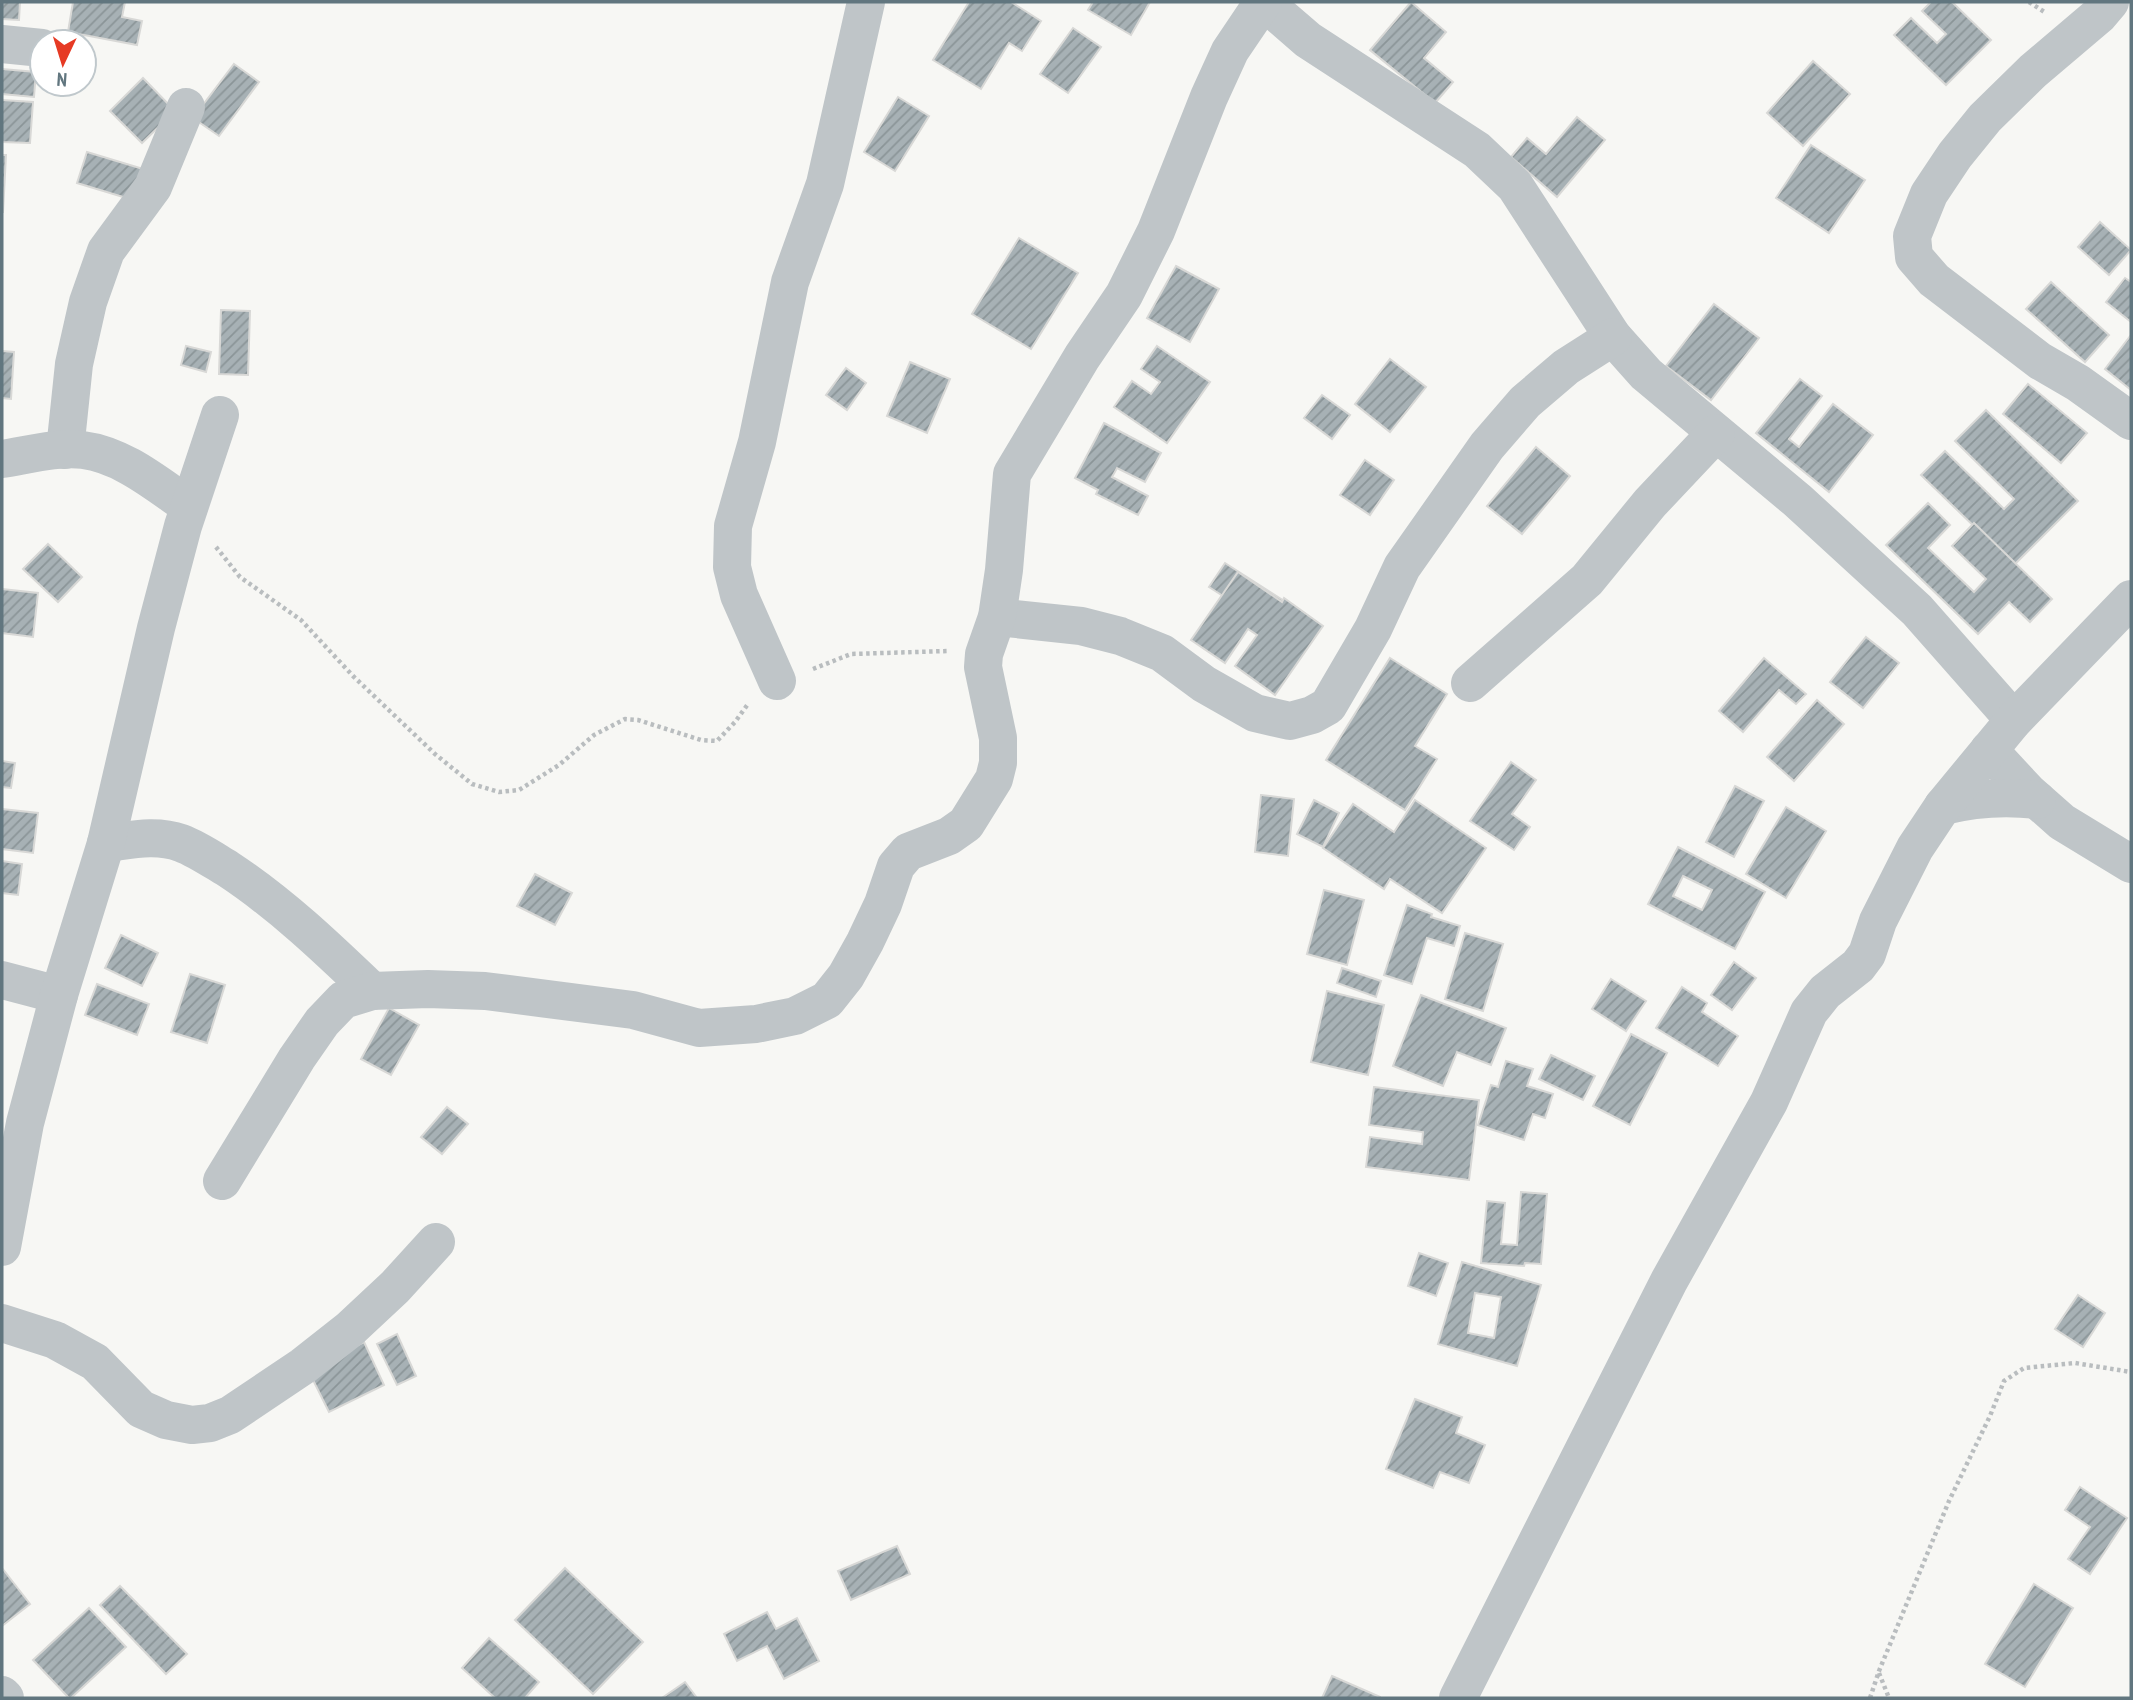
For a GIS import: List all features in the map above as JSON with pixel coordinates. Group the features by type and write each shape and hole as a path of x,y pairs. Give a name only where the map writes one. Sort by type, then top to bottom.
{"street":[{"path":"777,681 739,595 732,567 733,526 757,442 790,282 825,184 866,2"},
{"path":"222,1181 321,1022 343,1000 372,991 485,990 633,1010 699,1028 756,1024 795,1016 827,1000 846,976 865,942 883,904 896,866 908,852 949,836 966,824 994,779 998,764 998,738 985,675 984,654 997,617 1012,474 1082,357 1124,295 1156,231 1230,51 1264,2 1308,40 1477,149 1515,186 1613,337 1646,374 1797,500 1917,610 2014,720"},
{"path":"2110,2 1985,118 1955,155 1929,194 1912,236 1914,257 1934,280 2040,361 2078,383 2131,421"},
{"path":"2,44 28,47"},
{"path":"65,450 75,364 88,302 106,251 153,187 186,107"},
{"path":"997,617 1081,626 1120,636 1162,653 1204,684 1255,713 1290,721 1312,715 1328,706 1373,629 1402,567 1487,446 1535,393 1566,367 1613,337"},
{"path":"2,1247 25,1123 59,995 106,843 156,628 186,516 220,415"},
{"path":"1470,683 1587,580 1650,503 1716,433"},
{"path":"2,459 65,450 85,450 120,461 186,516"},
{"path":"1458,1698 1669,1281 1769,1102 1806,1019 1825,992 1858,966 1867,954 1878,921 1915,848 1943,806 2014,720 2131,599"},
{"path":"1989,750 2062,822 2131,864"},
{"path":"1943,806 1985,797 2037,800"},
{"path":"106,843 147,837 180,843 210,858 258,889 314,935 372,991"},
{"path":"2,980 59,995"},
{"path":"2,1323 55,1340 95,1362 141,1409 166,1420 192,1425 210,1423 230,1415 303,1366 350,1329 395,1287 436,1242"}],"path":[{"path":"186,516 240,577 301,620 353,676 435,754 472,784 499,792 519,790 559,765 594,735 625,719 638,720 701,740 717,741 736,722 751,698 777,681 850,654 951,651 984,654"},
{"path":"1870,1698 1949,1502 2004,1381 2024,1368 2075,1363 2131,1372"},
{"path":"1879,1671 1889,1698"}],"building":[{"path":"2,2 20,2 19,20 2,19"},
{"path":"73,2 125,2 122,17 142,21 137,45 98,38 98,28 69,28"},
{"path":"969,2 1011,2 1041,21 1022,51 1009,43 981,89 933,60"},
{"path":"1093,2 1150,2 1131,35 1088,10"},
{"path":"1411,2 1446,32 1424,58 1453,82 1435,103 1370,50"},
{"path":"1931,2 1952,2 1991,40 1946,85 1894,35 1911,18 1937,43 1946,34 1922,11"},
{"path":"1073,28 1101,47 1068,93 1040,74"},
{"path":"1813,61 1850,94 1803,146 1767,113"},
{"path":"234,64 259,82 219,136 193,118"},
{"path":"2,69 28,71 28,96 2,94"},
{"path":"143,78 175,111 142,143 110,111"},
{"path":"898,97 929,116 895,171 864,152"},
{"path":"2,100 33,102 30,143 2,142"},
{"path":"1577,117 1605,140 1557,197 1511,157 1527,138 1546,154"},
{"path":"1811,145 1865,180 1829,233 1776,198"},
{"path":"87,152 143,169 133,200 77,183"},
{"path":"2,155 6,155 3,212 2,212"},
{"path":"2100,222 2131,250 2109,275 2078,247"},
{"path":"1019,238 1078,273 1031,349 972,314"},
{"path":"1176,266 1219,289 1190,342 1147,318"},
{"path":"2125,278 2131,282 2131,322 2106,302"},
{"path":"2051,282 2109,335 2085,362 2026,309"},
{"path":"1714,304 1759,338 1711,400 1666,366"},
{"path":"221,310 250,311 248,375 219,374"},
{"path":"2131,335 2131,390 2105,369"},
{"path":"186,346 211,352 206,372 181,365"},
{"path":"1157,346 1210,382 1167,443 1114,407 1132,381 1151,394 1160,382 1141,369"},
{"path":"2,351 14,352 11,399 2,398"},
{"path":"1390,359 1426,387 1390,432 1355,404"},
{"path":"910,362 950,379 927,433 887,416"},
{"path":"846,368 866,383 847,410 826,395"},
{"path":"1800,379 1822,396 1789,439 1799,447 1833,404 1873,435 1829,492 1756,433"},
{"path":"2028,384 2087,433 2061,463 2003,414"},
{"path":"1322,395 1350,415 1332,439 1304,418"},
{"path":"1986,410 2078,501 2014,565 1921,475 1945,451 2004,509 2014,499 1955,441"},
{"path":"1104,423 1161,453 1145,482 1117,468 1112,477 1148,496 1138,515 1096,494 1098,490 1075,478"},
{"path":"1536,447 1570,476 1522,534 1487,506"},
{"path":"1365,460 1394,480 1370,515 1340,495"},
{"path":"1928,503 1950,525 1928,548 1974,592 1986,579 1952,546 1974,523 2052,599 2030,622 2009,602 1978,634 1886,545"},
{"path":"48,544 82,577 58,602 23,569"},
{"path":"1225,563 1292,606 1276,630 1209,587"},
{"path":"1238,572 1282,602 1284,598 1323,626 1275,695 1235,666 1257,635 1248,629 1225,663 1191,640"},
{"path":"2,589 38,593 33,637 2,633"},
{"path":"1866,637 1899,663 1863,708 1830,682"},
{"path":"1390,658 1447,694 1415,746 1437,759 1405,810 1326,760"},
{"path":"1764,658 1806,694 1796,704 1779,690 1743,732 1719,711"},
{"path":"1817,700 1844,724 1794,781 1767,757"},
{"path":"2,761 15,763 11,788 2,787"},
{"path":"1511,762 1536,780 1512,814 1530,827 1514,850 1470,821"},
{"path":"1735,786 1764,801 1734,857 1706,842"},
{"path":"1261,795 1294,799 1288,856 1255,852"},
{"path":"1314,800 1339,813 1323,847 1297,834"},
{"path":"1415,800 1486,848 1442,913 1390,879 1384,889 1323,848 1353,804 1394,832"},
{"path":"1786,807 1826,831 1786,898 1746,874"},
{"path":"2,809 38,813 33,853 2,849"},
{"path":"1678,847 1765,892 1735,949 1648,904","holes":["1683,876 1712,890 1702,910 1673,896"]},
{"path":"2,861 22,864 18,895 2,893"},
{"path":"535,874 572,893 555,925 517,906"},
{"path":"1324,890 1364,900 1347,965 1307,954"},
{"path":"1407,905 1432,914 1431,917 1460,926 1454,946 1427,938 1412,984 1384,975"},
{"path":"1465,933 1503,944 1483,1011 1445,999"},
{"path":"121,935 158,953 142,986 105,968"},
{"path":"1734,962 1756,978 1732,1010 1711,995"},
{"path":"1342,968 1381,981 1376,997 1337,983"},
{"path":"190,974 225,985 207,1043 171,1032"},
{"path":"1611,979 1646,1001 1626,1031 1592,1009"},
{"path":"97,984 149,1004 137,1035 85,1015"},
{"path":"1682,987 1707,1003 1702,1012 1738,1036 1718,1066 1656,1028"},
{"path":"1327,991 1384,1005 1368,1075 1311,1062"},
{"path":"1421,995 1506,1028 1491,1065 1457,1052 1443,1086 1393,1066"},
{"path":"389,1008 419,1025 391,1075 361,1059"},
{"path":"1631,1034 1667,1053 1630,1125 1593,1106"},
{"path":"1551,1055 1595,1076 1583,1100 1539,1079"},
{"path":"1506,1061 1533,1069 1527,1086 1553,1094 1545,1118 1533,1114 1524,1140 1478,1125 1491,1085 1498,1087"},
{"path":"1374,1087 1479,1100 1469,1180 1366,1167 1370,1137 1422,1144 1423,1132 1369,1125"},
{"path":"447,1107 468,1124 442,1154 421,1137"},
{"path":"1521,1192 1547,1194 1541,1264 1525,1263 1524,1266 1481,1263 1487,1201 1505,1203 1501,1244 1517,1245"},
{"path":"1419,1253 1448,1263 1436,1296 1408,1286"},
{"path":"1462,1262 1541,1285 1517,1366 1438,1344","holes":["1475,1293 1501,1297 1494,1338 1468,1333"]},
{"path":"2078,1295 2105,1313 2083,1347 2055,1329"},
{"path":"397,1334 416,1376 397,1385 377,1344"},
{"path":"364,1342 384,1385 329,1412 308,1370"},
{"path":"1415,1399 1462,1417 1456,1433 1485,1445 1469,1483 1440,1472 1433,1488 1386,1469"},
{"path":"2080,1487 2127,1518 2090,1574 2068,1559 2090,1527 2065,1510"},
{"path":"897,1546 910,1574 851,1600 838,1571"},
{"path":"2,1568 30,1604 2,1626"},
{"path":"565,1568 643,1642 593,1694 515,1620"},
{"path":"2034,1584 2073,1608 2025,1687 1985,1664"},
{"path":"120,1586 187,1654 166,1674 100,1605"},
{"path":"89,1608 126,1647 69,1698 33,1660"},
{"path":"767,1612 776,1629 797,1618 819,1661 784,1679 767,1646 737,1661 724,1634"},
{"path":"489,1638 539,1682 525,1698 495,1698 462,1668"},
{"path":"1332,1676 1380,1697 1380,1698 1322,1698"},
{"path":"685,1682 697,1698 662,1698"}]}
